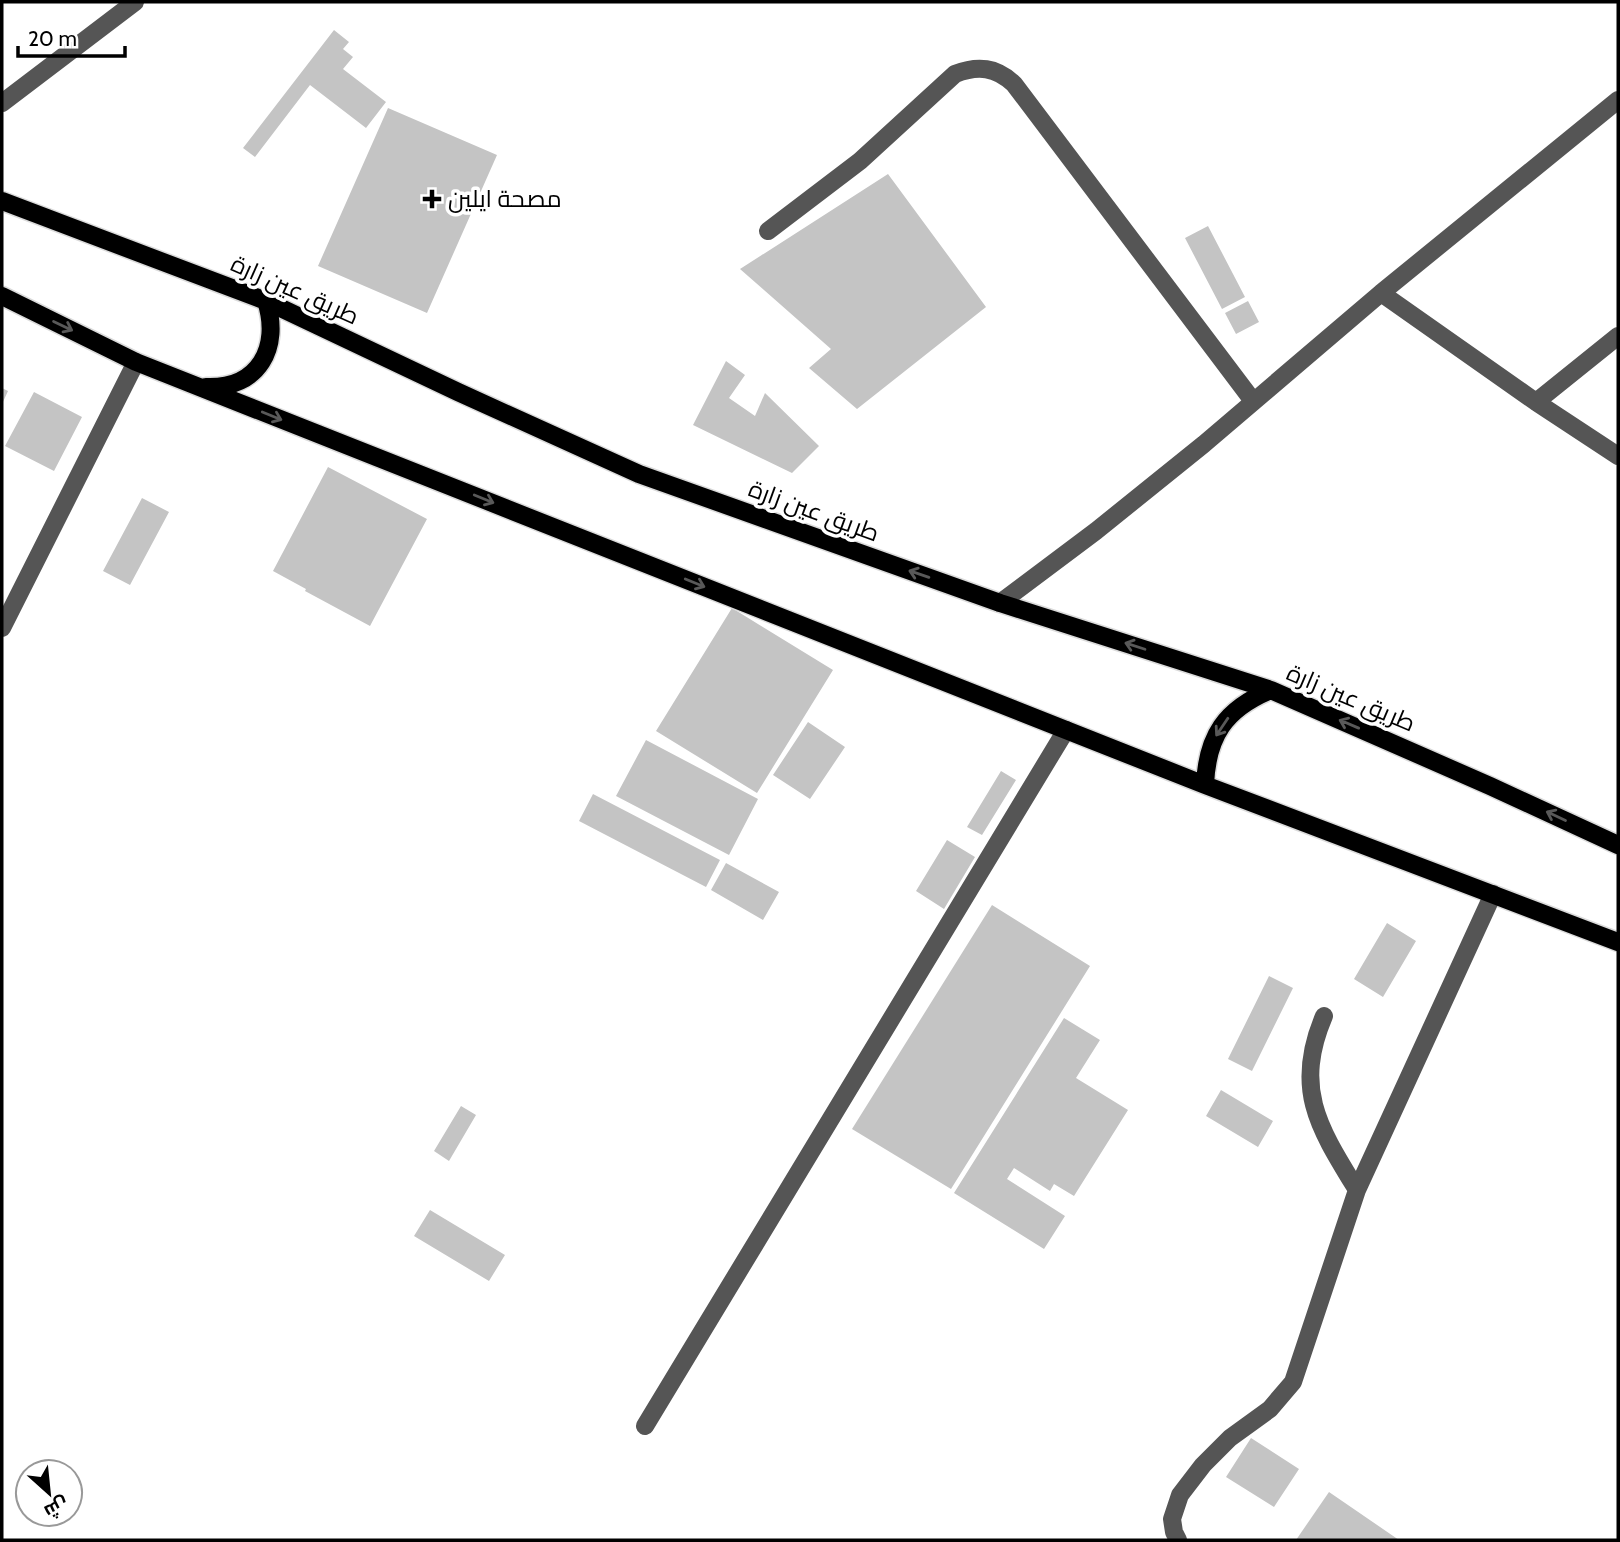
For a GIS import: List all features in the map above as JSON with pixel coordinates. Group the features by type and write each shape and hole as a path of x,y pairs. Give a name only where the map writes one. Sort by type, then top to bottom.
{"main road":[{"name":"طريق عين زارة","path":"2,201 266,301 483,404 639,474 1000,603 1271,690 1618,845"},
{"path":"2,296 136,362 1205,785 1618,942"},
{"path":"199,386 218,387 237,383 253,372 265,357 271,338 272,319 266,301"},
{"path":"1205,785 1206,764 1211,745 1221,726 1234,710 1271,690"}],"street":[{"path":"2,103 135,2"},
{"path":"768,231 815,198 860,161 954,74 967,69 993,70 1005,75 1014,85 1253,401"},
{"path":"1000,603 1096,531 1618,100"},
{"path":"1381,293 1618,456"},
{"path":"1536,402 1618,335"},
{"path":"2,628 136,362"},
{"path":"645,1426 1066,730"},
{"path":"1178,1540 1171,1519 1180,1495 1203,1465 1230,1438 1270,1409 1293,1382 1357,1189 1493,894"},
{"path":"1324,1016 1311,1056 1312,1100 1328,1143 1357,1189"}],"building":[{"path":"334,30 349,42 343,49 353,57 343,69 386,102 366,128 310,85 255,157 243,148"},
{"path":"388,108 497,155 427,313 318,266"},
{"path":"888,174 986,307 857,409 809,368 831,349 740,269"},
{"path":"1208,226 1245,297 1222,309 1185,238"},
{"path":"1248,301 1259,322 1236,334 1225,313"},
{"path":"726,361 745,375 729,398 755,416 765,393 819,446 792,473 693,425"},
{"path":"2,388 8,391 2,404"},
{"path":"34,392 82,417 54,471 5,446"},
{"path":"328,467 427,519 370,626 273,571"},
{"path":"142,498 169,512 130,585 103,571"},
{"path":"732,608 833,670 757,793 656,731"},
{"path":"808,722 845,747 810,799 773,775"},
{"path":"646,740 758,799 729,855 616,796"},
{"path":"1001,771 1016,780 982,835 967,827"},
{"path":"593,794 720,860 706,887 579,821"},
{"path":"947,840 975,857 944,909 916,891"},
{"path":"726,863 779,892 763,920 711,890"},
{"path":"992,905 1090,966 951,1189 852,1129"},
{"path":"1387,923 1416,941 1383,997 1354,979"},
{"path":"1269,976 1293,988 1252,1071 1228,1059"},
{"path":"1064,1018 1100,1040 1076,1078 1128,1110 1074,1196 1054,1184 1050,1191 1014,1168 1007,1179 1065,1216 1044,1249 954,1193"},
{"path":"1221,1090 1273,1121 1258,1147 1206,1116"},
{"path":"461,1106 476,1115 449,1161 434,1151"},
{"path":"430,1210 505,1255 489,1281 414,1236"},
{"path":"1251,1438 1299,1469 1274,1507 1226,1477"},
{"path":"1329,1492 1399,1540 1296,1540"}],"place":[{"name":"مصحة ايلين","path":"432,199"}]}
